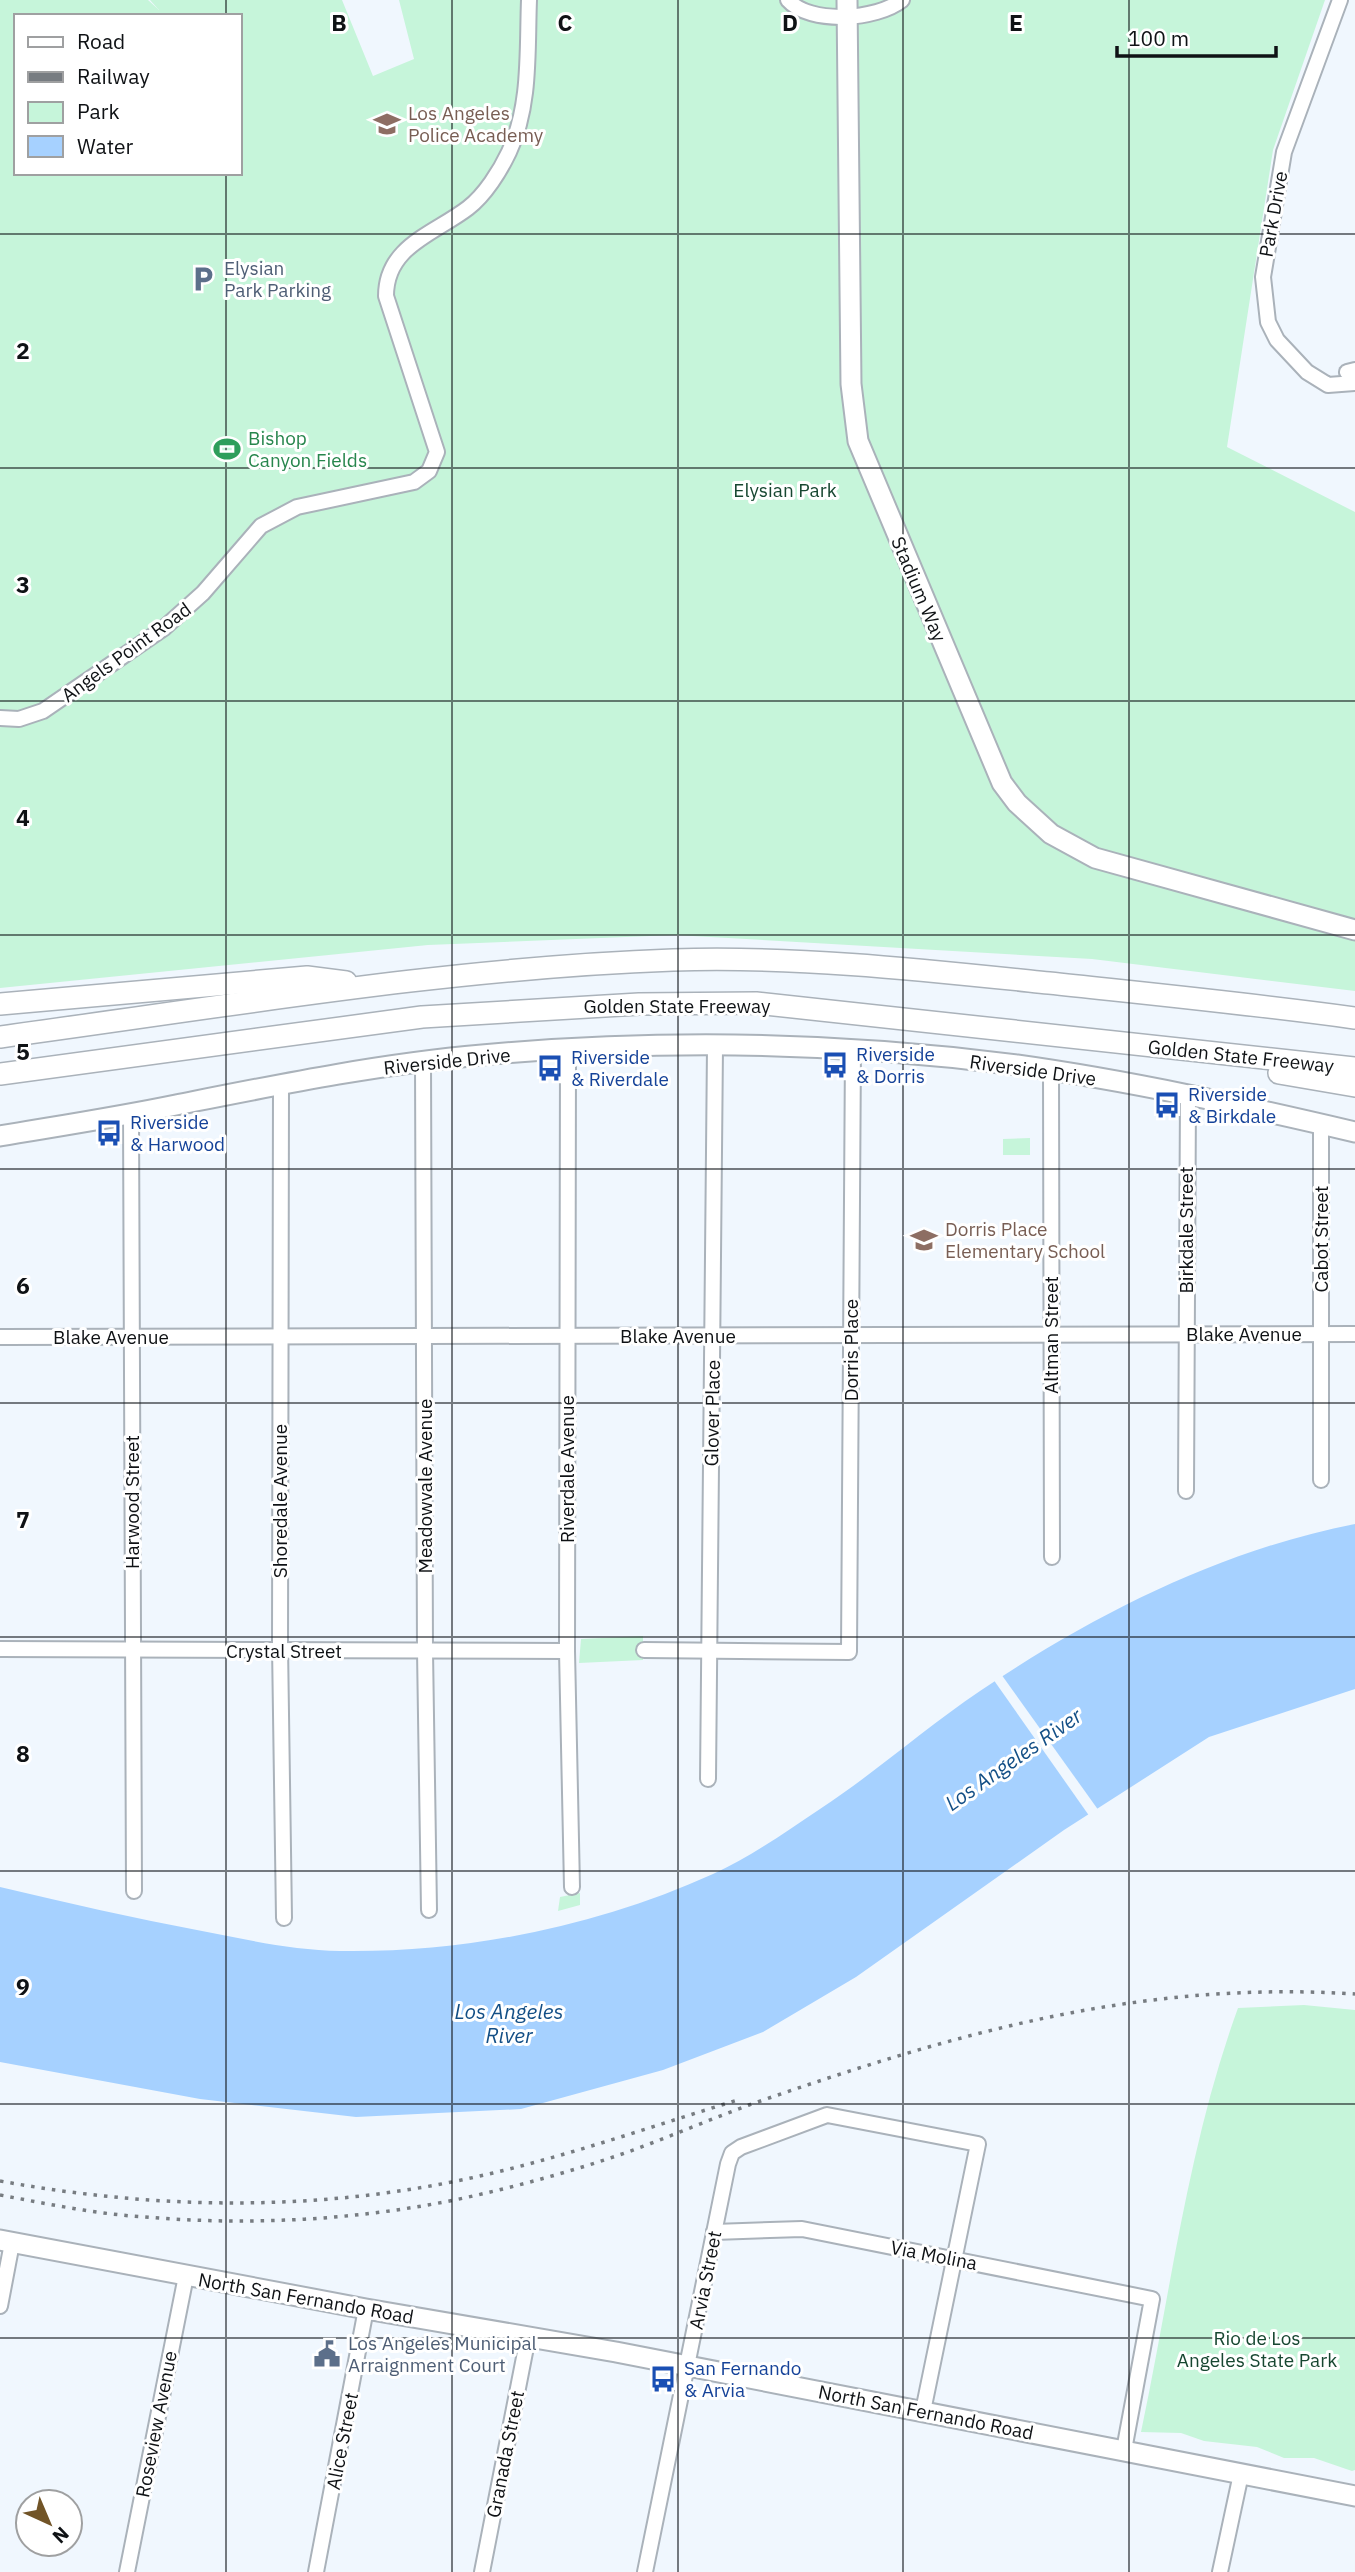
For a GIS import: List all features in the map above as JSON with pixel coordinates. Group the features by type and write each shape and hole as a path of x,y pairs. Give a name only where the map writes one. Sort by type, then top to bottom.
{"highway":[{"path":"0,1037 376,985 676,960 820,962 946,971 1355,1018"},
{"path":"0,1004 307,977 376,985"},
{"path":"0,1013 42,1001"},
{"name":"Golden State Freeway","path":"0,1074 422,1017 639,1004 756,1003 1355,1068"},
{"path":"1290,1009 1355,1009"},
{"path":"1150,1045 1207,1060 1355,1086"},
{"path":"0,1083 36,1070"}],"main road":[{"name":"Stadium Way","path":"847,8 851,384 859,441 1002,783 1017,803 1043,827 1072,848 1095,858 1355,930"},
{"name":"Riverside Drive","path":"0,1136 131,1114 281,1084 423,1062 568,1050 788,1045 853,1049 1051,1070 1355,1132"},
{"name":"North San Fernando Road","path":"6,2241 366,2309 688,2365 1355,2496"}],"street":[{"name":"Angels Point Road","path":"0,718 19,719 43,711 164,628 203,593 261,526 297,507 414,482 429,471 437,452 386,296 386,282 392,265 410,246 471,206 508,154 522,114 529,0"},
{"path":"788,0 798,11 806,13 847,8 882,13 902,0"},
{"name":"Park Drive","path":"1340,0 1284,152 1263,276 1268,322 1290,356 1328,385 1352,375"},
{"name":"Glover Place","path":"708,1779 715,1047"},
{"name":"Dorris Place","path":"709,1651 849,1652 853,1049"},
{"name":"Riverdale Avenue","path":"568,1050 567,1651 572,1887"},
{"name":"Meadowvale Avenue","path":"423,1062 425,1651 429,1910"},
{"name":"Altman Street","path":"1051,1070 1052,1557"},
{"name":"Shoredale Avenue","path":"281,1084 280,1651 284,1918"},
{"name":"Birkdale Street","path":"1186,1491 1188,1096"},
{"name":"Harwood Street","path":"131,1114 134,1891"},
{"name":"Cabot Street","path":"1321,1124 1321,1479"},
{"name":"Blake Avenue","path":"0,1337 1355,1334"},
{"name":"Crystal Street","path":"0,1649 567,1651"},
{"path":"644,1650 709,1651"},
{"name":"Arvia Street","path":"645,2572 732,2152 827,2115 978,2144 953,2259"},
{"name":"Via Molina","path":"714,2232 802,2229 1152,2299 1124,2451"},
{"path":"0,2306 6,2241"},
{"path":"923,2411 953,2259"},
{"name":"Roseview Avenue","path":"127,2572 186,2276"},
{"name":"Alice Street","path":"316,2572 366,2309"},
{"name":"Granada Street","path":"482,2572 528,2337"},
{"path":"1220,2572 1241,2474"}],"green space":[{"name":"Elysian Park","path":"0,0 148,0 159,10 150,0 342,0 373,76 414,59 399,0 1325,0 1273,150 1227,447 1355,512 1355,991 1092,959 675,935 428,945 0,988"},
{"path":"1030,1138 1030,1155 1003,1155 1003,1139"},
{"path":"643,1636 643,1660 579,1663 581,1639"},
{"path":"580,1893 580,1905 558,1911 560,1897"},
{"name":"Rio de Los Angeles State Park","path":"1304,2005 1355,2010 1355,2470 1352,2471 1314,2458 1284,2458 1257,2447 1204,2441 1181,2433 1141,2432 1193,2165 1206,2112 1238,2008"}],"water":[{"name":"Los Angeles River","path":"1355,1524 1355,1689 1209,1737 1064,1830 856,1977 763,2032 663,2070 521,2109 356,2117 200,2099 0,2062 0,1887 236,1938 323,1950 436,1947 531,1933 578,1922 669,1892 713,1874 754,1852 840,1795 980,1691 1023,1663 1113,1612 1207,1568 1256,1550"}],"pier":[{"path":"1001,1674 1099,1811 1090,1817 993,1679"}],"railway":[{"path":"0,2195 108,2214 185,2220 265,2221 385,2212 464,2198 566,2172 625,2153 824,2079 973,2035 1047,2018 1121,2004 1197,1995 1275,1992 1355,1994"},
{"path":"0,2181 62,2191 185,2202 308,2201 370,2195 431,2186 524,2165 741,2099"}],"place":[{"name":"Los Angeles Police Academy","path":"387,124"},
{"name":"Elysian Park Parking","path":"203,279"},
{"name":"Bishop Canyon Fields","path":"227,449"},
{"name":"Riverside & Dorris","path":"835,1065"},
{"name":"Riverside & Riverdale","path":"550,1068"},
{"name":"Riverside & Birkdale","path":"1167,1105"},
{"name":"Riverside & Harwood","path":"109,1133"},
{"name":"Dorris Place Elementary School","path":"924,1240"},
{"name":"Los Angeles Municipal Arraignment Court","path":"327,2354"},
{"name":"San Fernando & Arvia","path":"663,2379"}]}
